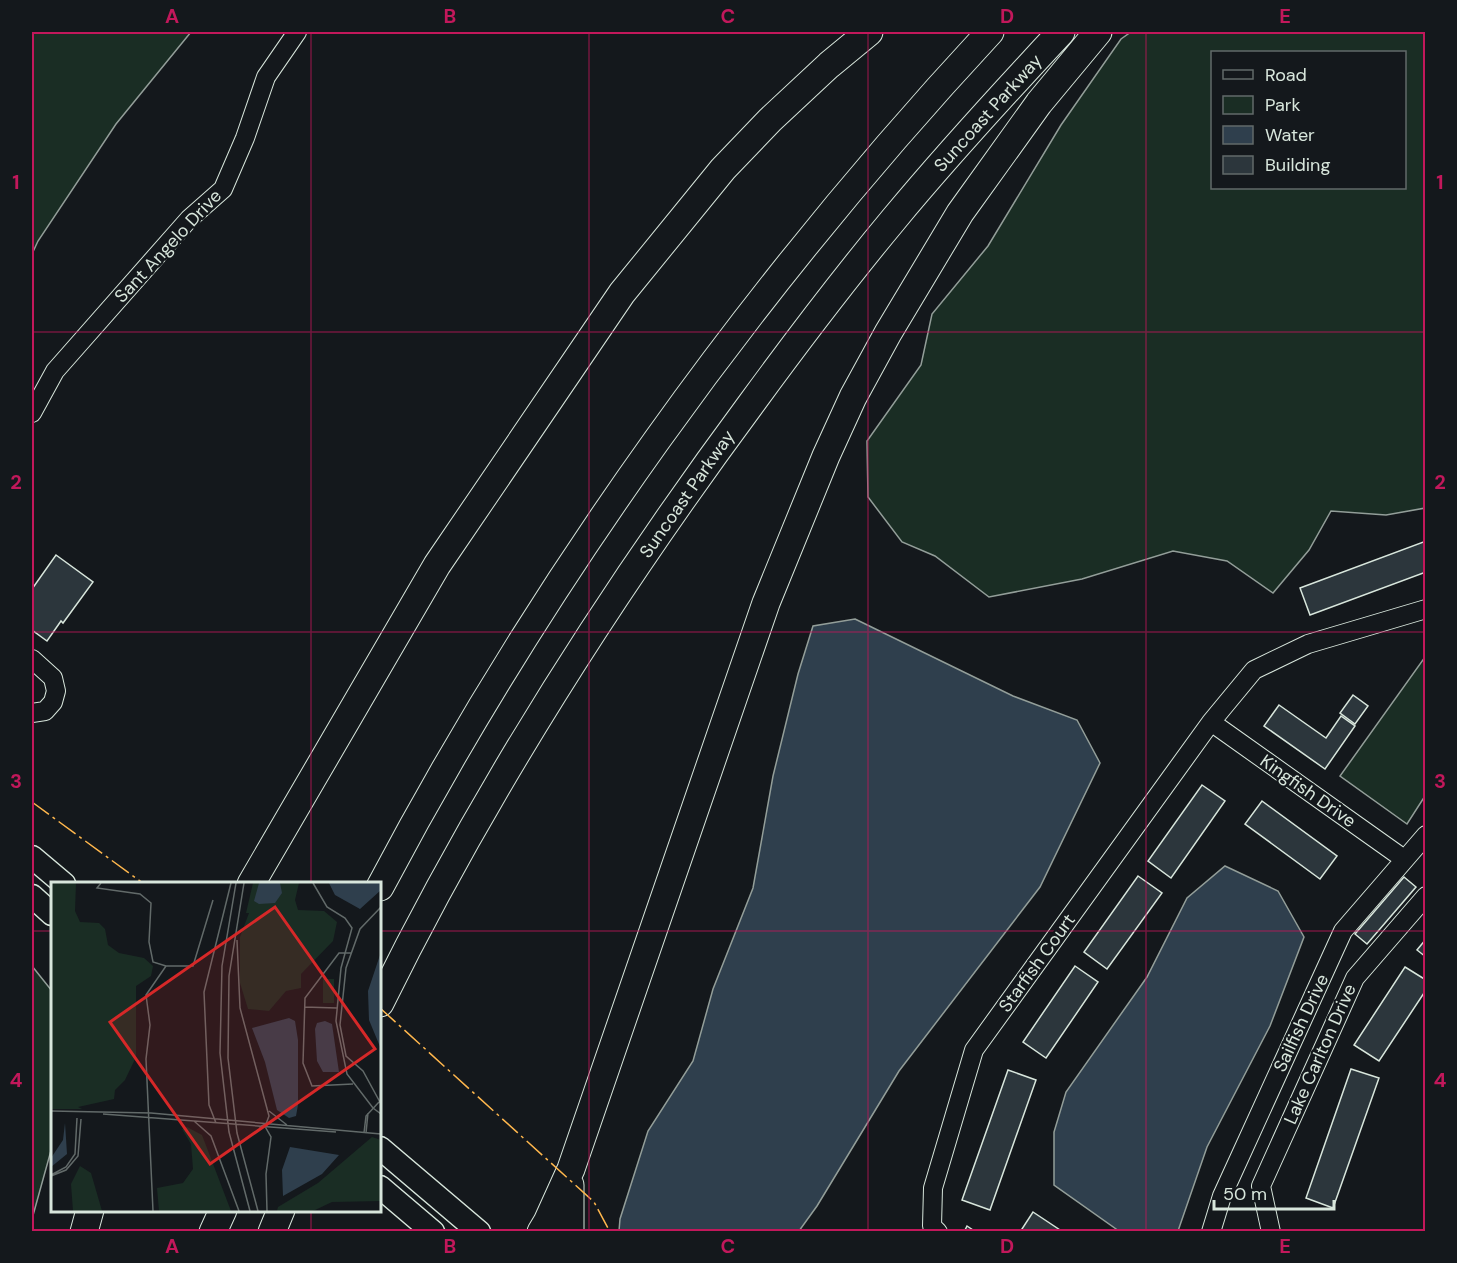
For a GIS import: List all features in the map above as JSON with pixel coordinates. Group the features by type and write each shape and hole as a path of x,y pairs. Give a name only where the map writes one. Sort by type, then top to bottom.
{"highway":[{"path":"252,882 437,565 622,293 681,219 739,152 829,64 869,32"},
{"path":"381,884 455,753 521,644 657,439 806,244 897,135 990,32"},
{"name":"Suncoast Parkway","path":"381,1001 469,835 544,707 621,588 705,466 893,220 977,123 1061,32"},
{"path":"541,1232 571,1169 766,603 830,446 853,397 888,333 960,213 1039,103 1098,32"},
{"path":"570,1232 571,1169"},
{"path":"84,1232 89,1212"},
{"path":"213,1232 222,1212"},
{"path":"272,1232 280,1212"}],"main road":[{"path":"32,856 62,882"},
{"path":"32,896 51,913"},
{"path":"381,1149 479,1232"},
{"path":"381,1188 433,1232"}],"street":[{"name":"Sant Angelo Drive","path":"32,413 55,371 189,219 223,189 245,138 266,78 297,32"},
{"name":"Starfish Court","path":"938,1232 932,1226 933,1188 974,1050 1211,722 1254,670 1308,644 1425,609"},
{"path":"32,659 53,678 56,691 53,702 45,711 32,713"},
{"name":"Kingfish Drive","path":"1211,722 1404,859"},
{"name":"Sailfish Drive","path":"1211,1232 1222,1196 1343,932 1425,836"},
{"name":"Lake Carlton Drive","path":"1271,1232 1261,1186 1355,978 1425,896"}],"green space":[{"path":"32,32 191,32 116,124 38,241 32,254"},
{"path":"1131,32 1425,32 1425,508 1386,515 1331,511 1309,550 1273,593 1227,561 1173,551 1082,579 989,597 935,556 902,542 868,497 867,441 921,365 932,314 988,246 1061,125 1121,39"},
{"path":"1425,657 1425,796 1407,824 1340,776"},
{"path":"32,966 51,990 51,1151 32,1219"}],"water":[{"path":"855,619 1013,696 1077,720 1100,763 1040,887 899,1071 817,1206 799,1231 619,1231 620,1219 648,1131 693,1061 713,989 753,888 773,776 798,674 813,626"},
{"path":"1225,866 1278,891 1304,937 1270,1026 1207,1147 1178,1231 1119,1231 1054,1185 1054,1132 1066,1092 1147,977 1187,898"}],"building":[{"path":"1426,541 1426,572 1310,615 1300,588"},
{"path":"56,555 93,582 47,641 32,630 32,589"},
{"path":"1353,695 1368,706 1355,724 1340,713"},
{"path":"1279,705 1326,738 1341,716 1355,726 1325,769 1264,726"},
{"path":"1202,785 1225,801 1171,878 1148,861"},
{"path":"1262,801 1337,856 1320,879 1245,824"},
{"path":"1138,876 1162,893 1107,969 1084,952"},
{"path":"1404,877 1416,887 1367,944 1355,934"},
{"path":"1426,939 1426,957 1417,950"},
{"path":"1075,966 1098,982 1046,1058 1023,1042"},
{"path":"1405,967 1426,980 1426,990 1379,1061 1354,1045"},
{"path":"1351,1069 1379,1078 1333,1208 1306,1198"},
{"path":"1008,1070 1036,1080 990,1210 962,1200"},
{"path":"1033,1212 1063,1232 1020,1232"},
{"path":"967,1226 976,1232 964,1232"}],"power":[{"path":"32,802 141,882"},
{"path":"381,1009 594,1202 610,1232"}]}
